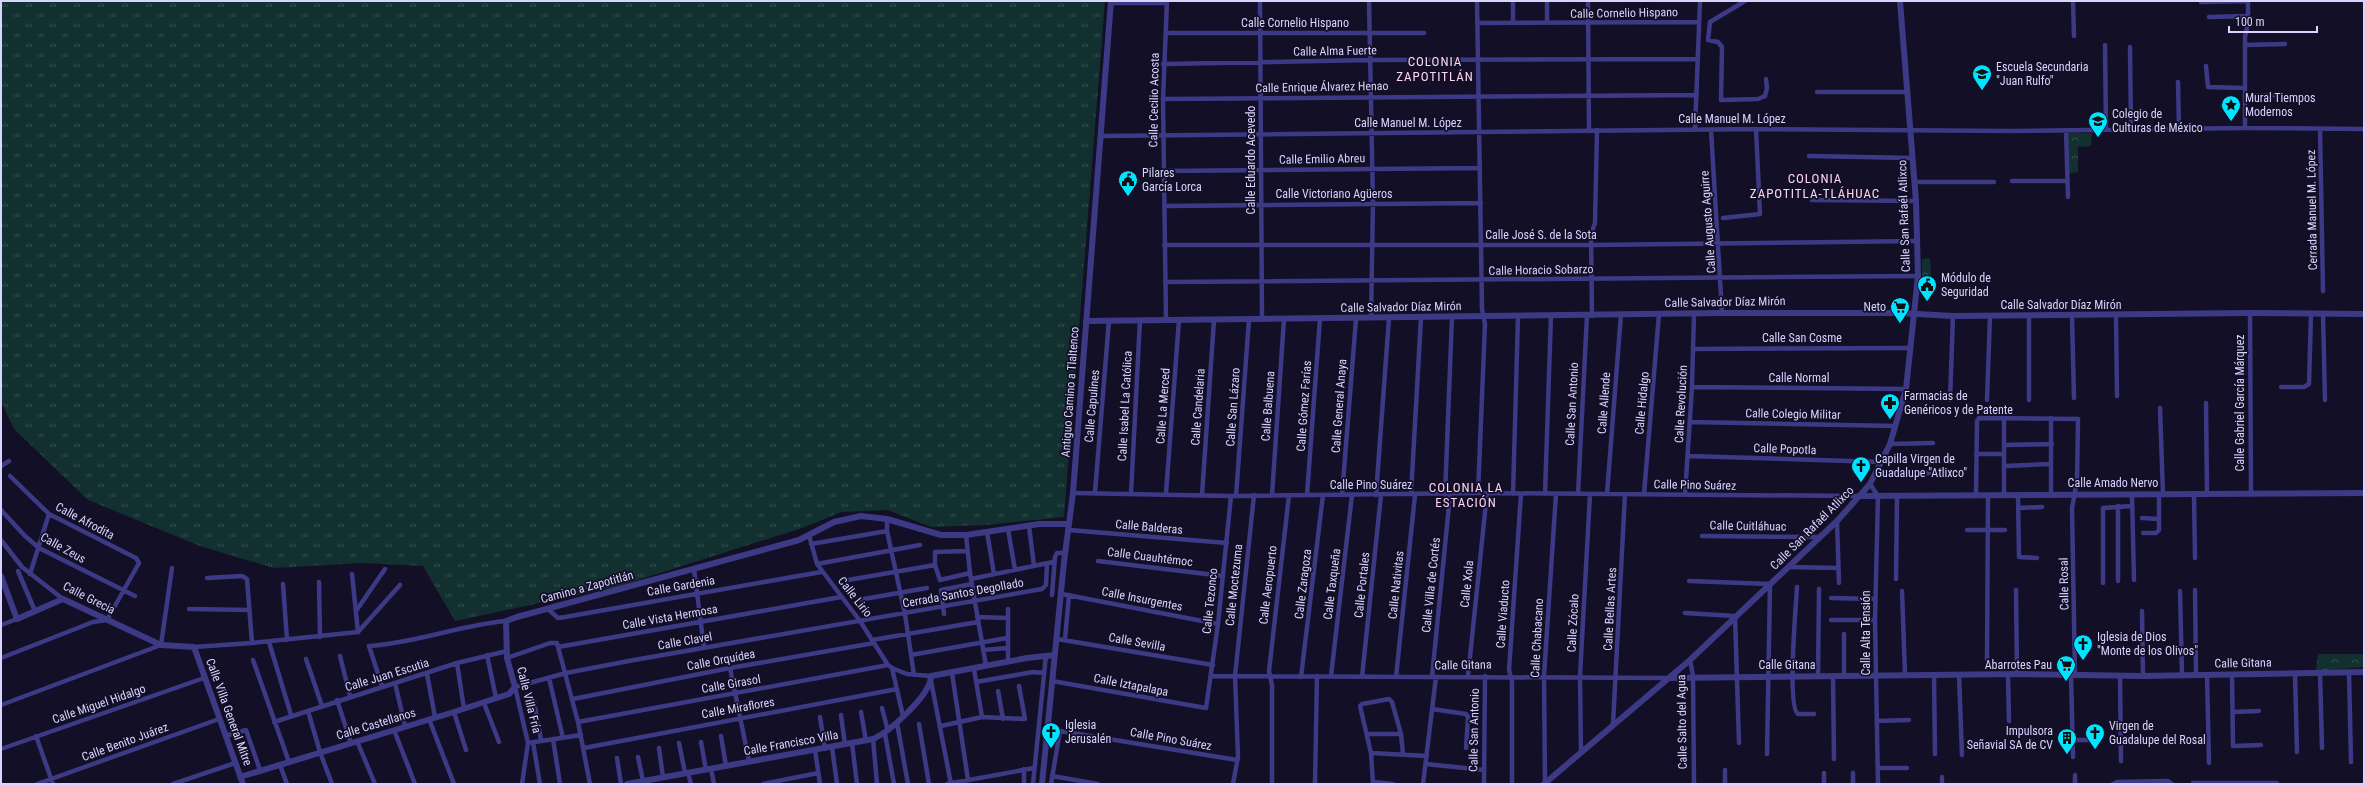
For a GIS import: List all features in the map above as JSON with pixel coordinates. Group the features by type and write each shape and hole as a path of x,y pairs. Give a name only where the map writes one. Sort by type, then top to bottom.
{"street":[{"name":"Calle Eduardo Acevedo","path":"1260,1 1260,204 1263,282 1262,319"},
{"path":"1369,1 1370,134 1373,203 1371,318"},
{"path":"1477,1 1480,95 1482,281 1484,317 1478,493"},
{"path":"1513,1 1513,23"},
{"path":"1547,1 1547,23"},
{"path":"1588,1 1590,131"},
{"path":"1695,129 1700,1"},
{"path":"1745,1 1710,22 1708,40 1718,42 1722,47 1721,100 1758,99 1765,96 1767,88 1766,79"},
{"name":"Calle San Rafaél Atlixco","path":"1544,784 1690,660 1837,521 1861,496 1870,484 1890,444 1906,389 1918,276 1915,182 1900,1"},
{"path":"2073,1 2074,36"},
{"path":"2201,2 2248,1 2245,45 2245,128"},
{"path":"1111,2 1167,2"},
{"name":"Antiguo Camino a Tlaltenco","path":"1042,784 1065,553 1073,493 1111,2"},
{"name":"Calle Cecilio Acosta","path":"1166,320 1163,171 1163,64 1167,2"},
{"path":"2209,17 2248,16"},
{"name":"Calle Cornelio Hispano","path":"1478,23 1699,22"},
{"name":"Calle Cornelio Hispano","path":"1166,33 1424,33"},
{"path":"2245,45 2285,44"},
{"path":"2105,45 2106,129"},
{"path":"2130,47 2131,129"},
{"name":"Calle Alma Fuerte","path":"1163,64 1369,60 1698,59"},
{"path":"2206,66 2208,87 2245,88"},
{"path":"2178,82 2180,129"},
{"path":"1817,92 1907,92"},
{"name":"Calle Enrique Álvarez Henao","path":"1163,99 1480,95 1697,95"},
{"path":"2245,96 2276,95"},
{"name":"Calle Manuel M. López","path":"1100,136 1261,133 1480,133 1695,129 1911,131 2245,128 2364,129"},
{"path":"1724,218 1756,216 1760,214 1756,129"},
{"name":"Cerrada Manuel M. López","path":"2320,129 2323,291"},
{"name":"Calle San Antonio","path":"1578,494 1592,280 1591,234 1595,223 1597,130"},
{"name":"Calle Augusto Aguirre","path":"1711,130 1722,277 1722,312"},
{"path":"2066,130 2068,197"},
{"path":"1809,156 1913,158"},
{"name":"Calle Emilio Abreu","path":"1163,171 1480,168"},
{"path":"2012,181 2067,181"},
{"path":"1915,182 1994,182"},
{"path":"1812,200 1916,201"},
{"name":"Calle Victoriano Agüeros","path":"1164,206 1481,203"},
{"name":"Calle José S. de la Sota","path":"1164,245 1262,246 1372,244 1482,246 1918,241"},
{"name":"Calle Horacio Sobarzo","path":"1165,282 1372,280 1482,281 1722,277 1918,276"},
{"name":"Calle Salvador Díaz Mirón","path":"1086,321 1589,316 1722,312 1900,313 1952,316 2116,316 2250,313 2364,314"},
{"name":"Calle Gabriel García Márquez","path":"2250,313 2251,494"},
{"name":"Calle Allende","path":"1607,494 1621,314"},
{"name":"Calle Hidalgo","path":"1644,494 1659,314"},
{"name":"Calle Revolución","path":"1685,495 1694,349 1694,314"},
{"path":"2281,387 2304,387 2309,384 2311,314"},
{"path":"2323,314 2325,400"},
{"path":"1513,494 1518,316"},
{"path":"1545,494 1551,316"},
{"path":"1950,400 1952,316"},
{"path":"1987,400 1990,316"},
{"path":"2029,316 2029,400"},
{"path":"2072,316 2074,398"},
{"path":"2116,316 2117,396"},
{"path":"1445,495 1452,317"},
{"name":"Calle Gómez Farías","path":"1307,495 1320,318"},
{"name":"Calle Portales","path":"1362,677 1378,495 1389,318"},
{"name":"Calle Nativitas","path":"1396,676 1413,495 1421,318"},
{"name":"Calle Balbuena","path":"1272,495 1284,319"},
{"name":"Calle General Anaya","path":"1342,495 1356,319"},
{"name":"Calle Capulines","path":"1095,492 1109,320"},
{"name":"Calle Isabel La Católica","path":"1131,493 1140,320"},
{"name":"Calle La Merced","path":"1166,493 1179,320"},
{"name":"Calle Candelaria","path":"1202,495 1214,320"},
{"name":"Calle San Lázaro","path":"1234,496 1249,320"},
{"name":"Calle San Cosme","path":"1694,349 1911,348"},
{"name":"Calle Normal","path":"1692,387 1906,389"},
{"path":"2206,403 2206,493"},
{"path":"2143,533 2158,532 2161,494 2160,408"},
{"path":"1976,495 1977,421 1979,418 2051,418 2051,494"},
{"path":"2004,418 2004,494"},
{"name":"Calle Rosal","path":"2051,418 2074,419 2079,422 2077,481 2072,508 2073,757"},
{"name":"Calle Colegio Militar","path":"1690,422 1896,426"},
{"path":"1890,444 1933,443"},
{"path":"2004,445 2052,444"},
{"path":"1976,454 2003,454"},
{"name":"Calle Popotla","path":"1688,456 1881,462"},
{"path":"1,466 10,461"},
{"path":"2004,466 2051,464"},
{"path":"1875,473 1961,473"},
{"name":"Calle Afrodita","path":"10,476 49,514 139,560 139,563 125,591"},
{"path":"1870,484 1878,496"},
{"name":"Calle Pino Suárez","path":"1073,493 1166,493 1234,496 1323,494 1450,495 1478,493 1861,496"},
{"name":"Calle Xola","path":"1468,676 1487,493"},
{"name":"Calle Amado Nervo","path":"1861,496 2018,495 2074,493 2132,495 2206,493 2364,493"},
{"name":"Calle Zaragoza","path":"1301,677 1323,494"},
{"name":"Calle Viaducto","path":"1512,784 1511,676 1509,670 1521,494"},
{"name":"Calle Chabacano","path":"1544,784 1544,676 1556,494"},
{"name":"Calle Zócalo","path":"1581,753 1580,676 1590,494"},
{"name":"Calle Bellas Artes","path":"1613,724 1625,494"},
{"path":"2194,494 2195,558"},
{"name":"Calle Moctezuma","path":"1233,784 1237,760 1235,676 1254,495"},
{"name":"Calle Aeropuerto","path":"1272,784 1272,685 1270,677 1273,627 1289,495"},
{"name":"Calle Taxqueña","path":"1331,676 1352,495"},
{"name":"Calle Villa de Cortés","path":"1423,784 1432,709 1450,495"},
{"path":"1987,660 1988,495"},
{"path":"2018,495 2018,557 2037,558"},
{"path":"2132,495 2134,580"},
{"name":"Calle Tezonco","path":"1206,708 1213,665 1234,496"},
{"name":"Calle Alta Tensión","path":"1878,496 1875,599 1875,676 1878,784"},
{"path":"1896,579 1897,496"},
{"path":"2118,506 2118,581"},
{"path":"2103,582 2103,510 2105,507 2132,506"},
{"path":"2018,508 2042,507"},
{"name":"Calle Zeus","path":"1,510 25,536 39,548 135,596"},
{"path":"30,574 49,514"},
{"name":"Camino a Zapotitlán","path":"382,686 369,646 412,641 490,622 506,621 808,536 834,522 848,518 861,516 887,519 930,533 966,535 1029,526 1069,527"},
{"path":"2142,518 2159,519"},
{"path":"887,519 887,531 908,634 914,675"},
{"path":"1837,521 1838,583"},
{"path":"1029,526 1034,566"},
{"name":"Calle Balderas","path":"1069,527 1227,543"},
{"path":"1008,529 1015,570"},
{"path":"1967,530 2005,530"},
{"path":"811,544 887,531"},
{"path":"987,532 994,574"},
{"path":"966,535 971,582 986,666"},
{"name":"Calle Lirio","path":"808,536 816,564 821,572 860,621 890,667 903,716"},
{"name":"Calle Cuitláhuac","path":"1702,536 1819,537"},
{"name":"Calle Grecia","path":"1,540 13,558 30,574 62,599 161,645"},
{"path":"816,564 920,545"},
{"path":"967,551 935,552 935,565 940,580 970,573"},
{"path":"1052,595 1053,562 1057,553 1065,553"},
{"name":"Calle Cuauhtémoc","path":"1098,561 1223,576"},
{"path":"944,614 941,590 994,574 1053,562"},
{"name":"Cerrada Santos Degollado","path":"860,621 1045,588 1047,564"},
{"path":"848,580 935,565"},
{"path":"1788,567 1838,568"},
{"path":"161,645 172,568"},
{"path":"356,611 384,569"},
{"path":"694,569 704,648"},
{"path":"18,571 35,611"},
{"name":"Calle Gardenia","path":"548,609 558,618 821,572"},
{"path":"352,574 358,632"},
{"path":"1,576 17,619"},
{"path":"207,578 246,577 252,644"},
{"path":"1689,581 1770,584 1767,754"},
{"path":"319,582 320,637"},
{"path":"283,584 287,640"},
{"path":"1,705 161,645 194,647 252,644 358,632 400,585"},
{"path":"1797,587 1792,676 1795,712 1798,714 1814,714"},
{"path":"858,600 927,588"},
{"path":"1818,676 1819,589"},
{"path":"2016,590 2017,674"},
{"path":"2195,590 2196,675"},
{"path":"1,658 94,622 108,620 125,591"},
{"path":"1902,591 1905,675"},
{"path":"2180,591 2182,675"},
{"name":"Calle Insurgentes","path":"1062,594 1218,624"},
{"path":"1065,639 1069,595"},
{"name":"Calle Vista Hermosa","path":"507,658 550,643 557,643 558,647 841,597"},
{"path":"1831,598 1875,599"},
{"path":"1,625 62,599"},
{"path":"189,609 249,610"},
{"path":"1008,609 1008,662"},
{"path":"2142,612 2142,676"},
{"path":"1684,614 1735,616 1739,743"},
{"name":"Calle Orquídea","path":"573,699 873,642 977,619 1008,618"},
{"path":"1831,620 1875,620"},
{"name":"Calle Villa Fría","path":"506,621 507,658 531,742 522,784"},
{"name":"Calle Clavel","path":"515,687 566,673 860,621"},
{"path":"1844,634 1844,676"},
{"path":"911,655 1007,638"},
{"name":"Calle Sevilla","path":"1057,639 1065,639 1213,665"},
{"path":"269,642 291,715"},
{"name":"Calle Villa General Mitre","path":"194,647 243,784"},
{"path":"558,647 573,699 590,784"},
{"path":"983,650 1007,648"},
{"name":"Calle Juan Escutia","path":"274,722 337,700 427,674 457,663 507,651"},
{"path":"487,655 496,698"},
{"path":"890,667 931,679 986,666 1046,655 1055,655"},
{"path":"1033,784 1046,655"},
{"path":"340,656 350,696"},
{"path":"306,659 322,706"},
{"path":"253,660 289,762"},
{"name":"Calle Salto del Agua","path":"1690,660 1693,676 1694,784"},
{"path":"457,663 464,709"},
{"name":"Calle Girasol","path":"578,722 890,667"},
{"path":"730,668 749,762"},
{"path":"974,669 982,717"},
{"path":"976,682 1033,672 1044,673"},
{"path":"2295,672 2297,752"},
{"name":"Calle Gitana","path":"1211,676 1580,676 1669,678 1693,676 2017,674 2142,676 2295,672 2364,672"},
{"path":"2320,672 2322,748"},
{"path":"2349,672 2351,762"},
{"path":"952,673 968,780"},
{"path":"427,674 432,718 454,784"},
{"path":"2232,674 2233,746 2261,745"},
{"path":"1934,675 1935,754"},
{"path":"1959,675 1962,755"},
{"path":"2008,675 2009,721"},
{"path":"2207,675 2209,763"},
{"path":"1315,784 1317,676"},
{"name":"Calle San Antonio","path":"1484,784 1485,676"},
{"path":"1833,676 1834,759"},
{"path":"2120,676 2121,761"},
{"name":"Calle Miguel Hidalgo","path":"1,749 204,678"},
{"path":"549,678 563,738"},
{"path":"931,679 950,784 1034,768"},
{"name":"Calle Francisco Villa","path":"627,784 873,740 886,733 897,723 925,691 931,679"},
{"name":"Calle Iztapalapa","path":"1052,681 1206,708"},
{"path":"395,683 405,726"},
{"path":"940,726 959,720 982,717 1025,719 1019,686"},
{"name":"Calle Castellanos","path":"240,777 484,703 509,694 515,687"},
{"name":"Calle Miraflores","path":"584,748 740,717 897,689"},
{"path":"998,691 1003,719"},
{"path":"1393,784 1373,783 1372,753 1360,706 1362,704 1389,699 1394,707 1401,734 1402,754"},
{"path":"337,700 354,742 375,784"},
{"path":"534,700 541,740"},
{"path":"484,703 499,742"},
{"path":"882,708 894,784"},
{"path":"1432,709 1466,714 1468,717 1466,748"},
{"path":"308,711 320,752 332,784"},
{"path":"2233,712 2260,711"},
{"path":"454,712 466,750"},
{"path":"861,712 866,741"},
{"path":"841,715 845,745"},
{"path":"820,717 825,748"},
{"name":"Calle Benito Juárez","path":"37,784 52,782 219,720"},
{"path":"1877,721 1909,720"},
{"path":"897,723 908,784"},
{"path":"918,724 929,784"},
{"path":"225,736 246,730 260,770"},
{"path":"394,730 415,784"},
{"name":"Calle Pino Suárez","path":"1051,784 1060,731 1237,760"},
{"path":"1367,734 1401,734"},
{"path":"540,784 531,742 581,735"},
{"path":"36,736 52,782"},
{"path":"721,736 726,766"},
{"path":"553,739 560,784"},
{"path":"873,740 878,784"},
{"path":"2072,740 2098,740"},
{"path":"701,742 714,784"},
{"path":"679,743 690,784"},
{"path":"852,743 856,784"},
{"path":"832,747 838,784"},
{"path":"658,748 663,777"},
{"path":"815,750 820,784"},
{"path":"1372,753 1427,756"},
{"path":"638,757 643,781"},
{"path":"617,758 621,784"},
{"path":"173,784 235,763"},
{"path":"1426,764 1484,770"},
{"path":"280,765 287,784"},
{"path":"1878,768 1907,768"},
{"path":"1024,769 1024,784"},
{"path":"1725,770 1725,784"},
{"path":"763,784 818,773"},
{"path":"1853,773 1853,784"},
{"path":"1824,774 1824,784"},
{"path":"2075,775 2075,784"},
{"path":"1052,776 1098,784"},
{"path":"1552,776 1553,784"},
{"path":"1942,776 1942,784"},
{"path":"2113,784 2171,783"},
{"path":"2193,783 2277,783"}],"green space":[{"path":"1,1 1105,1 1064,517 986,525 931,527 888,510 841,512 805,527 619,586 455,621 423,566 362,563 274,568 200,546 88,500 14,429 1,402"},
{"path":"2067,133 2092,133 2091,146 2078,147 2078,172 2069,173"},
{"path":"1930,258 1932,295 1922,295 1922,259"},
{"path":"2318,654 2364,654 2364,667 2316,671"}],"place":[{"name":"Escuela Secundaria \"Juan Rulfo\"","path":"1982,91"},
{"name":"Mural Tiempos Modernos","path":"2231,122"},
{"name":"Colegio de Culturas de México","path":"2098,138"},
{"name":"Pilares García Lorca","path":"1128,197"},
{"name":"Módulo de Seguridad","path":"1927,302"},
{"name":"Neto","path":"1900,324"},
{"name":"Farmacias de Genéricos y de Patente","path":"1890,420"},
{"name":"Capilla Virgen de Guadalupe \"Atlixco\"","path":"1861,483"},
{"name":"Iglesia de Dios \"Monte de los Olivos\"","path":"2083,661"},
{"name":"Abarrotes Pau","path":"2066,682"},
{"name":"Iglesia Jerusalén","path":"1051,749"},
{"name":"Virgen de Guadalupe del Rosal","path":"2095,750"},
{"name":"Impulsora Señavial SA de CV","path":"2067,755"}],"district":[{"name":"COLONIA ZAPOTITLÁN","path":"1435,68"},
{"name":"COLONIA ZAPOTITLA-TLÁHUAC","path":"1815,186"},
{"name":"COLONIA LA ESTACIÓN","path":"1466,494"}]}
